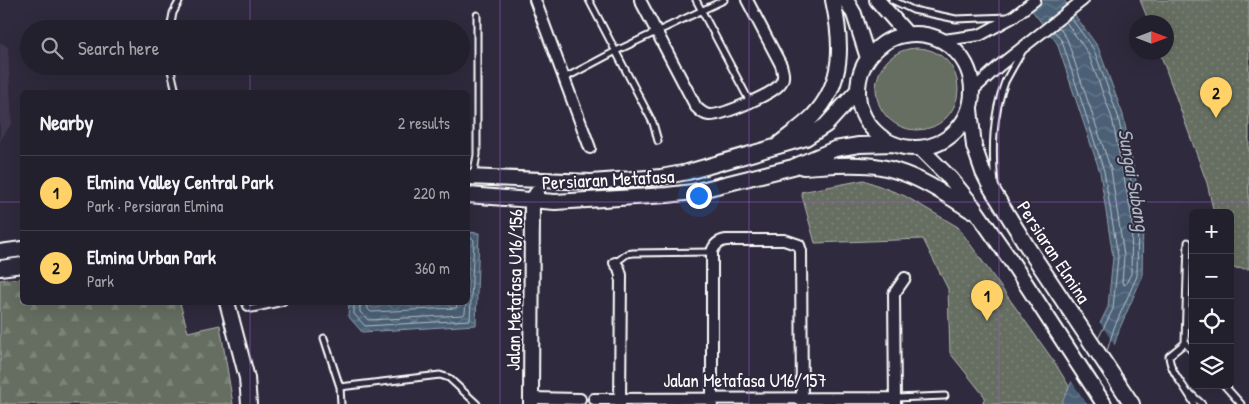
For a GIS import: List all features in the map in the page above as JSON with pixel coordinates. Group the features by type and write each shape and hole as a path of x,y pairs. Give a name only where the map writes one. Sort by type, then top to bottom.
{"main road":[{"path":"776,147 812,117 827,100 840,61 833,0"},
{"path":"846,0 854,14 868,58"},
{"path":"877,0 906,34"},
{"path":"906,34 926,34 944,40 959,53 969,70 973,90 970,109 961,127 936,145 920,148 907,148 882,138 868,124 860,107 858,90 860,74 868,58 878,46 891,38 906,34"},
{"name":"Persiaran Metafasa","path":"470,177 591,182 662,177 688,172 806,138 826,125 858,90"},
{"name":"Persiaran Elmina","path":"970,109 974,146 983,172 1030,250 1132,404"},
{"name":"Persiaran Metafasa","path":"470,196 555,202 693,192 793,166 835,149 858,145 894,144"},
{"path":"920,148 950,178 979,216 1011,261 1104,404"},
{"path":"793,166 862,164 890,169 918,179 979,216"},
{"path":"520,180 529,189 532,201"},
{"name":"Jalan Metafasa U16/156","path":"531,401 532,201 538,190 548,181"},
{"path":"0,252 20,250"},
{"path":"0,268 20,265"},
{"path":"228,305 247,378 249,404"}],"street":[{"path":"535,0 590,148"},
{"path":"640,0 696,107 705,114 717,115 750,102 777,87 782,82 784,76 781,65 747,0"},
{"path":"944,40 980,35 1013,17 1035,0"},
{"path":"973,90 999,66 1083,0"},
{"path":"712,401 712,252 716,244 726,240 784,240 799,245 801,251 802,401"},
{"path":"614,263 619,268 621,275 620,402"},
{"path":"895,401 894,294 904,278"},
{"path":"531,401 580,399"},
{"name":"Jalan Metafasa U16/157","path":"594,399 620,402 895,401"}],"lane":[{"path":"172,20 180,0"},
{"path":"589,0 653,123 658,141"},
{"path":"696,0 750,102"},
{"path":"565,78 724,0"},
{"path":"892,0 913,10 956,19 1013,17"},
{"path":"470,177 477,155 476,15"},
{"path":"996,195 993,159 997,106 1006,80 1025,47"},
{"path":"172,75 176,90"},
{"path":"1188,242 1185,343 1189,348"},
{"path":"614,263 627,254 633,253 712,252"},
{"path":"246,305 252,309 270,305"},
{"path":"324,338 340,387 341,404"},
{"path":"1185,343 1170,356 1170,361 1175,374 1188,391 1202,404"},
{"path":"340,387 440,375 449,378 476,404"},
{"path":"1228,389 1241,404"},
{"path":"1188,391 1194,404"},
{"path":"895,401 945,396"}],"shaded area":[{"path":"0,42 8,47 12,123 0,141"}],"green space":[{"path":"1140,0 1249,0 1249,269 1234,268 1234,209 1213,209 1207,183 1163,60 1174,60 1174,15 1146,15"},
{"path":"909,48 925,48 940,55 951,66 958,81 955,105 946,118 925,130 909,130 894,123 883,112 876,97 876,81 883,66 894,55"},
{"path":"864,180 905,196 958,227 1053,360 1080,404 982,404 985,397 950,353 948,289 923,239 815,243 801,192"},
{"path":"20,278 20,305 181,305 188,332 220,325 233,404 0,404 0,280"}],"water":[{"name":"Sungai Subang","path":"1024,0 1064,0 1098,47 1123,115 1143,217 1142,277 1119,330 1095,404 1061,404 1108,307 1113,257 1100,172 1057,43"},
{"path":"470,232 479,233 476,325 362,332 348,316 349,305 470,305"}],"pier":[{"path":"1099,321 1116,347 1097,404 1087,404 1070,379"}],"place":[{"name":"Elmina Urban Park","path":"1216,118"},
{"name":"Elmina Valley Central Park","path":"987,321"}]}
